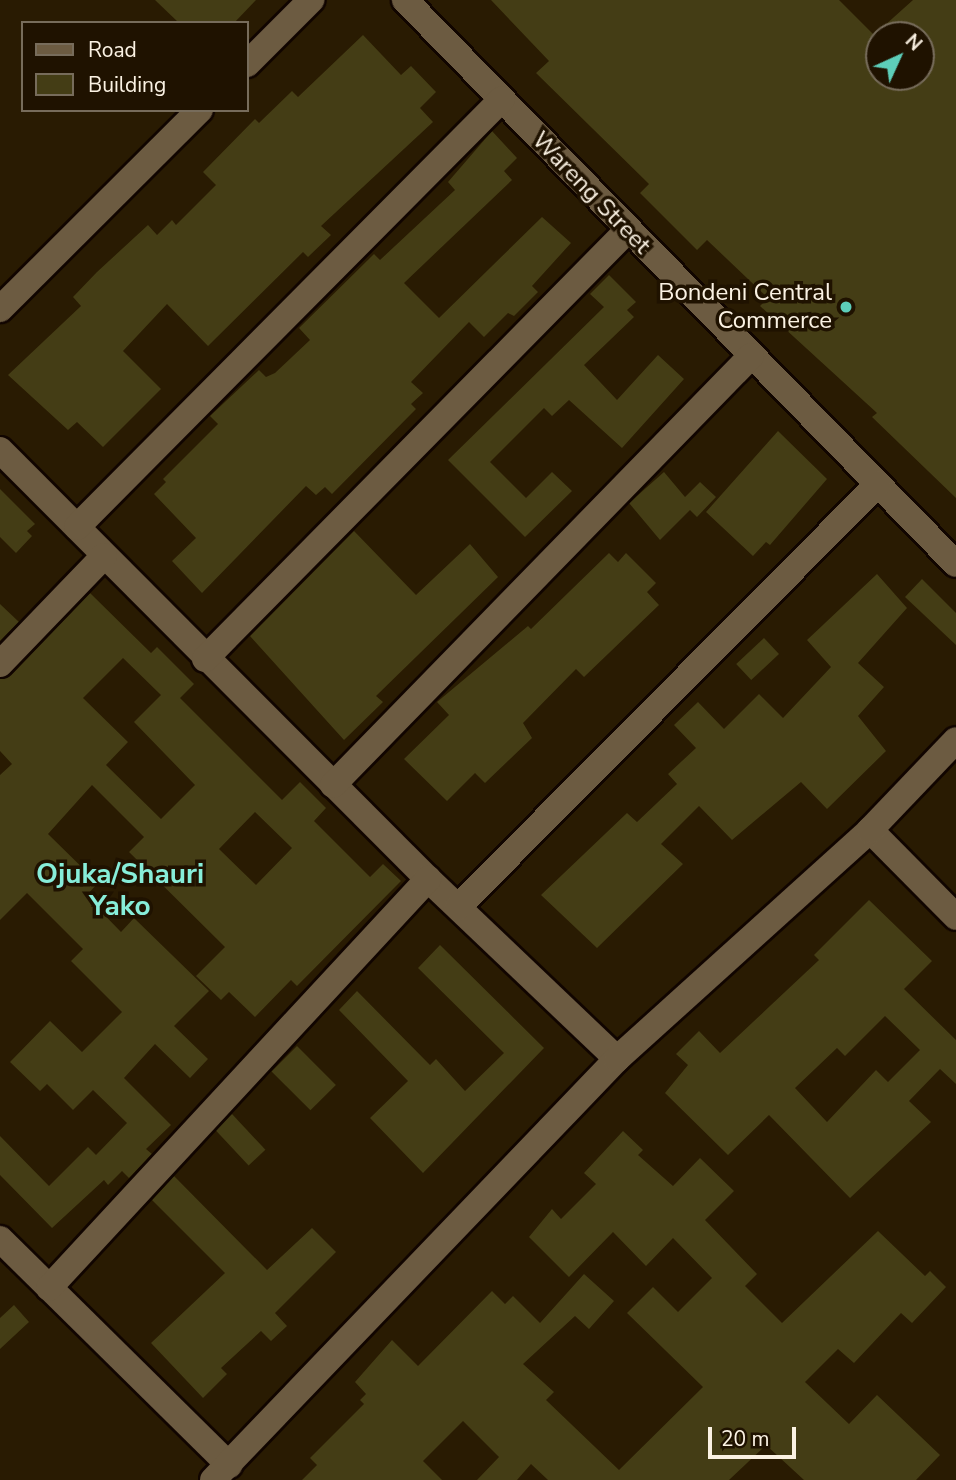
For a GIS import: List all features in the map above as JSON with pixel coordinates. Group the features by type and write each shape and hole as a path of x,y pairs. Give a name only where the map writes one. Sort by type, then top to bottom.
{"street":[{"path":"248,63 311,0"},
{"name":"Wareng Street","path":"409,1 626,232 956,564"},
{"path":"77,527 502,99"},
{"path":"0,309 198,112"},
{"path":"205,659 626,232"},
{"path":"333,785 751,356"},
{"path":"0,450 205,659 457,908 617,1059"},
{"path":"457,908 878,484"},
{"path":"0,664 104,556"},
{"path":"0,1240 48,1288 220,1475 617,1059 870,830 956,740"},
{"path":"870,830 956,917"},
{"path":"48,1288 428,879"}],"building":[{"path":"155,0 256,0 236,21 177,21"},
{"name":"Bondeni Central Commerce","path":"491,0 839,0 865,26 865,91 935,91 935,21 890,21 913,0 956,0 956,498 872,417 877,413 760,306 768,298 707,240 697,250 640,193 649,184 536,73 549,61"},
{"path":"363,35 401,75 411,66 436,92 420,108 433,122 321,226 331,235 308,257 303,252 208,346 167,304 123,351 161,389 103,447 77,422 68,430 8,375 81,306 73,297 148,225 157,235 172,220 176,225 216,185 203,172 255,119 259,123 292,91 298,97"},
{"path":"492,131 517,158 504,171 512,180 404,283 439,318 542,217 571,243 532,286 538,292 514,316 508,313 484,337 469,322 411,382 423,393 411,404 416,409 332,494 325,487 316,495 306,486 202,593 172,561 196,538 154,494 166,482 163,479 218,424 210,416 259,370 266,377 275,373 310,340 299,328 374,254 380,260 455,190 448,182"},
{"path":"609,275 636,302 627,310 634,317 584,365 617,400 658,355 684,379 622,448 569,400 552,416 544,408 490,462 526,498 552,472 572,491 525,537 448,460 604,307 590,294"},
{"path":"778,431 827,479 770,545 766,542 753,556 706,512"},
{"path":"664,472 685,497 700,482 716,497 697,517 690,510 660,540 629,503"},
{"path":"0,489 35,524 27,531 32,536 16,553 0,537"},
{"path":"354,531 416,595 470,544 498,577 376,696 383,702 344,740 250,636"},
{"path":"609,553 618,562 626,553 656,583 647,592 659,605 584,677 576,669 523,723 532,738 485,783 475,773 447,801 404,759 449,715 437,702 528,626 531,629"},
{"path":"877,574 907,608 858,663 884,687 858,716 886,751 827,809 801,782 732,840 699,806 661,844 683,864 597,948 541,895 627,813 637,822 677,784 668,774 696,748 674,725 698,702 724,729 759,694 783,718 831,667 807,640"},
{"path":"922,579 956,613 956,645 905,597"},
{"path":"90,593 151,653 157,647 194,684 180,698 282,800 300,782 326,808 314,821 370,877 383,864 401,881 297,986 291,980 255,1017 229,992 221,1000 196,976 225,947 129,852 144,837 92,785 48,834 98,883 86,896 121,932 134,918 209,991 174,1026 208,1059 190,1078 155,1044 124,1078 171,1125 146,1149 152,1154 129,1178 122,1171 108,1185 104,1180 52,1228 0,1175 0,1136 49,1186 88,1147 96,1155 127,1123 93,1090 73,1110 47,1084 40,1091 10,1062 50,1021 82,1052 122,1012 71,961 83,949 27,893 0,920 0,775 12,764 0,751 0,679 11,675","holes":["123,658 161,695 134,722 195,785 161,819 106,765 128,742 83,698","255,812 292,848 256,885 219,849"]},
{"path":"0,604 19,622 0,641"},
{"path":"764,638 779,654 751,680 736,664"},
{"path":"869,900 932,961 904,989 956,1040 956,1084 940,1069 909,1101 931,1122 850,1198 769,1115 728,1155 665,1093 688,1065 676,1054 699,1031 720,1053 819,960 814,955","holes":["885,1016 920,1050 888,1082 876,1070 827,1122 795,1088 837,1048 845,1056"]},
{"path":"440,945 544,1048 423,1173 370,1118 408,1081 339,1010 357,991 430,1065 436,1059 465,1091 504,1053 418,968"},
{"path":"297,1046 336,1085 310,1110 272,1071"},
{"path":"232,1114 265,1150 249,1166 215,1130"},
{"path":"623,1131 643,1150 638,1155 673,1186 700,1158 734,1191 705,1220 757,1274 745,1286 782,1323 878,1231 925,1276 930,1271 946,1287 912,1323 901,1313 854,1363 838,1349 805,1382 849,1424 877,1395 940,1455 916,1480 804,1480 766,1445 729,1480 548,1480 531,1464 517,1480 477,1480 499,1457 463,1421 423,1461 442,1480 302,1480 317,1465 310,1458 364,1404 360,1400 366,1394 355,1382 392,1340 418,1366 492,1291 505,1304 513,1296 540,1323 584,1274 614,1301 589,1329 575,1316 523,1364 554,1392 546,1400 619,1470 703,1387 627,1313 653,1287 678,1312 712,1278 673,1238 646,1266 613,1232 569,1277 529,1237 552,1209 561,1219 596,1184 584,1173"},
{"path":"174,1176 267,1270 312,1228 336,1252 275,1313 287,1326 271,1341 261,1331 221,1368 227,1374 203,1398 151,1343 225,1273 152,1200"},
{"path":"14,1305 29,1322 0,1349 0,1318"}],"place":[{"name":"Bondeni Central Commerce","path":"846,307"}],"district":[{"name":"Ojuka/Shauri Yako","path":"120,890"}]}
